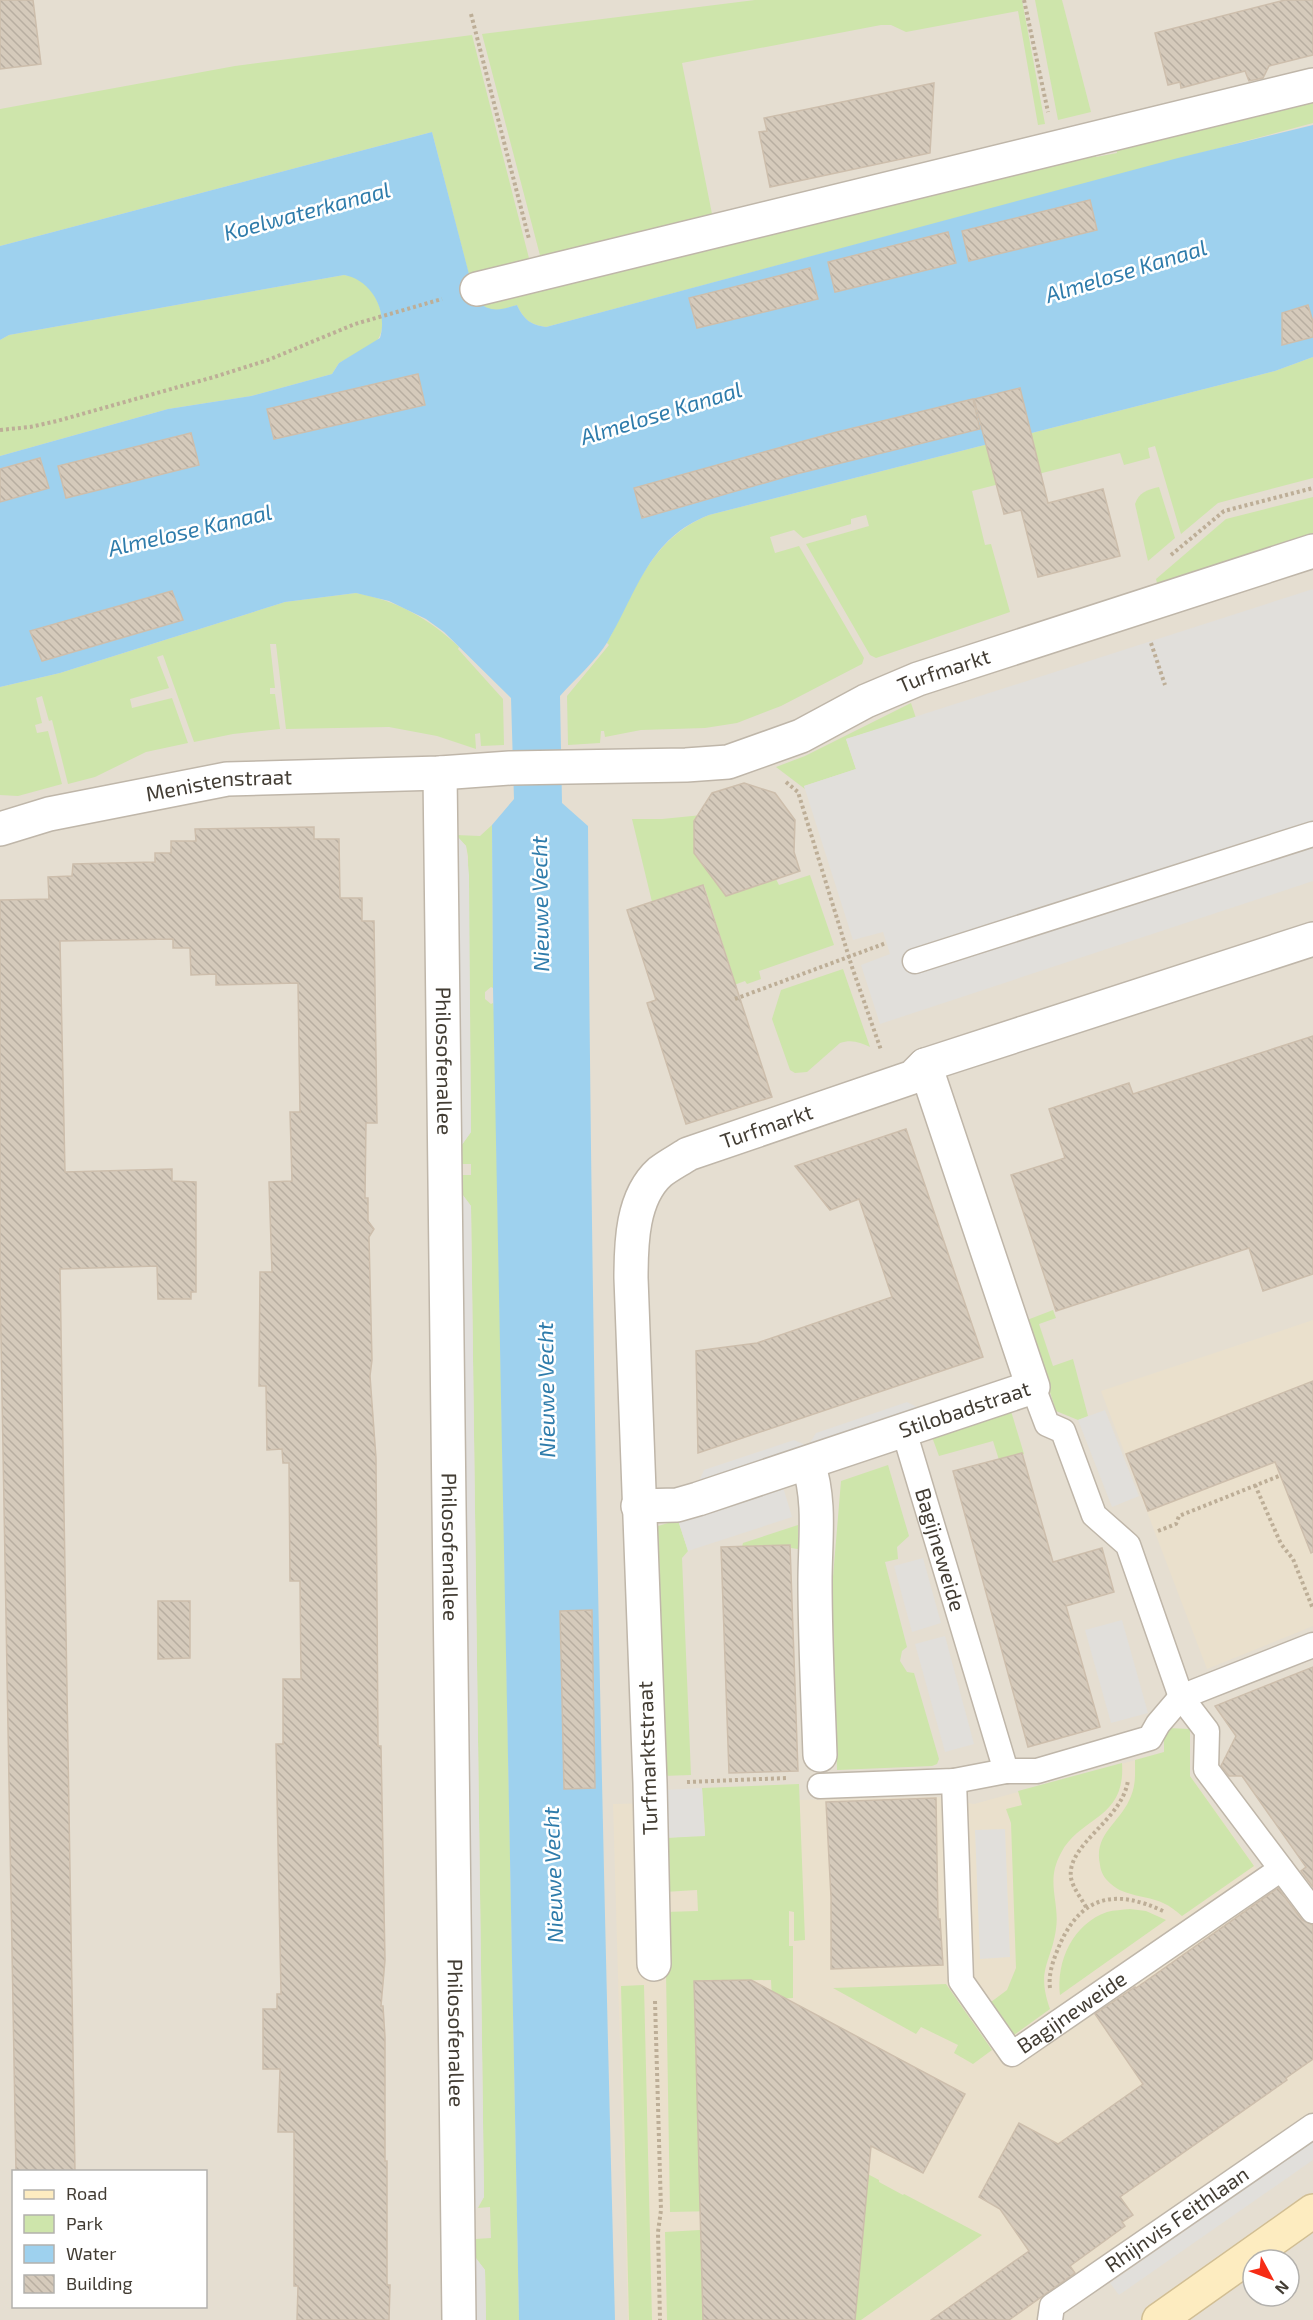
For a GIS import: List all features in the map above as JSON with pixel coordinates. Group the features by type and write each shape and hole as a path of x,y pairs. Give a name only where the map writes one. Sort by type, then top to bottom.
{"street":[{"path":"477,290 1313,86"},
{"name":"Turfmarkt","path":"440,773 510,768 728,762 801,736 866,701 918,679 1313,551"},
{"name":"Menistenstraat","path":"0,829 49,814 227,779 440,773"},
{"name":"Philosofenallee","path":"440,773 459,2320"},
{"name":"Turfmarkt","path":"642,1197 659,1173 688,1154 913,1077 925,1065 1313,939"},
{"name":"Stilobadstraat","path":"638,1506 677,1505 1033,1387 925,1065"},
{"name":"Turfmarktstraat","path":"642,1197 632,1235 631,1268 650,1784 654,1964"},
{"path":"808,1463 815,1483 820,1771"},
{"path":"1159,2320 1313,2211"}],"lane":[{"path":"915,961 1313,834"},
{"path":"1033,1387 1047,1424 1063,1431 1094,1515 1128,1545 1181,1697 1207,1731 1206,1769 1313,1911"},
{"name":"Bagijneweide","path":"904,1431 1006,1772"},
{"path":"820,1771 954,1781 1006,1772 1037,1771 1150,1738 1158,1724 1181,1697 1313,1645"},
{"name":"Bagijneweide","path":"954,1781 961,1981 1012,2054 1281,1869"},
{"name":"Rhijnvis Feithlaan","path":"1050,2320 1052,2306 1313,2126"}],"path":[{"path":"1024,0 1056,148"},
{"path":"471,14 538,274"},
{"path":"0,430 30,427 214,377 268,360 379,317 477,290"},
{"path":"763,751 772,776 776,774 798,792 872,1026 894,1084"},
{"path":"735,999 896,940"},
{"path":"1128,1545 1176,1524 1179,1516 1279,1476"},
{"path":"1255,1485 1281,1544 1293,1559 1313,1609"},
{"path":"1086,1907 1071,1877 1072,1867 1083,1845 1111,1816 1124,1797 1129,1774 1124,1747"},
{"path":"650,1784 798,1778 820,1771"},
{"path":"1065,2017 1053,1998 1049,1981 1055,1957 1069,1925 1086,1907 1097,1901 1107,1900 1131,1901 1155,1907 1172,1916 1187,1934"},
{"path":"654,1964 661,2210 658,2232 660,2320"}],"shaded area":[{"path":"0,0 1313,0 1313,2320 0,2320"},
{"path":"1313,589 1313,881 880,1024 861,965 890,954 883,932 853,940 804,786 856,769 846,739"},
{"path":"456,835 466,846 469,875 471,1132 461,1146"},
{"path":"462,1194 471,1206 484,2197 474,2212"},
{"path":"1313,1320 1313,1626 1207,1669 1101,1391"},
{"path":"907,1402 919,1408 808,1446 816,1433"},
{"path":"1105,1410 1139,1496 1112,1507 1078,1420"},
{"path":"794,1440 808,1446 698,1483 704,1470"},
{"path":"783,1487 792,1517 688,1551 678,1520"},
{"path":"923,1558 941,1623 912,1632 894,1566"},
{"path":"1122,1620 1148,1713 1111,1723 1085,1630"},
{"path":"945,1636 974,1744 945,1752 915,1644"},
{"path":"1172,1750 1313,1948 1313,2126 1038,2320 628,2320 613,1804 937,1797 974,1804"},
{"path":"702,1788 705,1836 664,1838 662,1790"},
{"path":"1005,1829 1010,1957 980,1959 975,1830"},
{"path":"1313,2142 1313,2160 1119,2295 1110,2283"},
{"path":"475,2257 485,2270 486,2320 475,2320"}],"green space":[{"path":"755,0 1022,0 1045,124 1038,125 1018,11 906,32 891,25 881,25 682,63 713,219 542,263 482,34"},
{"path":"1035,0 1062,0 1091,112 1058,120"},
{"path":"472,35 531,266 470,279 432,132 0,246 0,109 235,66"},
{"path":"1313,96 1313,123 546,327 528,321 517,305 491,310 476,301 1094,150 1096,157 1117,153 1116,145"},
{"path":"344,275 361,280 368,287 378,302 382,328 375,343 339,363 332,374 251,396 168,409 0,456 0,340 9,335"},
{"path":"1313,357 1313,478 1218,503 1181,534 1155,446 1148,448 1150,458 1124,465 1120,453 972,491 985,545 991,544 1010,612 876,658 870,655 806,544 869,526 866,515 851,519 851,524 803,538 794,530 770,537 775,553 799,546 864,658 862,664 781,706 737,723 705,728 641,730 605,737 604,731 601,731 600,743 568,745 567,696 609,645 607,643 636,586 658,552 689,525 709,515 1275,371"},
{"path":"1159,487 1175,538 1148,561 1135,504 1144,492"},
{"path":"1313,497 1313,533 1157,583 1156,579 1226,519"},
{"path":"356,593 385,600 412,612 459,647 458,649 503,699 504,745 481,746 480,733 475,734 476,749 437,736 389,727 286,729 276,644 270,644 275,688 270,688 270,694 275,694 280,729 233,734 194,742 163,655 157,657 169,688 130,699 132,708 172,698 188,743 146,752 95,777 68,784 52,720 49,721 42,696 36,698 42,723 35,725 37,733 48,731 62,784 18,796 0,795 0,687 60,673 285,602"},
{"path":"911,703 916,718 846,739 856,769 804,786 805,789 776,767 805,756"},
{"path":"712,814 745,890 776,879 779,885 810,875 834,945 759,971 761,979 747,984 745,981 734,985 704,885 652,902 632,819 662,819"},
{"path":"492,825 493,988 485,992 485,999 493,1003 494,1012 519,2320 486,2320 485,2270 475,2257 475,2239 491,2238 490,2207 478,2208 484,2197 471,1206 462,1194 461,1175 471,1175 471,1164 461,1164 461,1146 471,1132 468,856 466,846 456,835 480,836"},
{"path":"843,969 870,1047 848,1041 840,1043 807,1072 795,1073 790,1070 772,1019 781,990"},
{"path":"1053,1310 1056,1318 1039,1324 1053,1366 1073,1359 1088,1416 1078,1420 1056,1411 1027,1320"},
{"path":"1011,1411 1024,1454 999,1460 993,1441 939,1456 932,1437"},
{"path":"888,1465 909,1536 897,1547 898,1559 885,1562 907,1647 902,1651 900,1661 907,1672 914,1673 939,1759 937,1764 932,1766 837,1770 832,1589 841,1481"},
{"path":"678,1520 688,1551 682,1558 691,1775 662,1776 652,1534 658,1526"},
{"path":"798,1525 798,1549 791,1548 790,1545 742,1547 743,1543"},
{"path":"1167,1728 1190,1729 1190,1776 1254,1866 1182,1916 1163,1903 1129,1894 1117,1888 1102,1873 1099,1854 1104,1836 1131,1796 1135,1760 1164,1752 1164,1732"},
{"path":"1122,1763 1121,1782 1117,1796 1100,1816 1069,1841 1056,1863 1053,1882 1056,1929 1044,1975 1050,2009 1014,2035 991,2002 1007,1990 1016,1968 1011,1823 1006,1809 1022,1805 1018,1791"},
{"path":"799,1784 805,1940 794,1941 794,1912 789,1911 789,1946 793,1946 793,1998 772,1999 771,1980 711,1981 716,2211 670,2212 665,1912 698,1911 697,1890 664,1892 664,1838 705,1835 702,1788"},
{"path":"1130,1909 1146,1911 1166,1920 1060,1995 1059,1982 1064,1957 1076,1935 1095,1918 1110,1911"},
{"path":"946,1984 992,2050 973,2064 954,2053 958,2045 921,2027 916,2034 833,1988"},
{"path":"644,1985 652,2320 629,2320 621,1986"},
{"path":"798,2137 903,2195 982,2235 861,2320 803,2320"},
{"path":"717,2229 719,2320 667,2320 665,2232"}],"water":[{"path":"1313,125 1313,357 1275,371 709,515 672,537 659,552 637,585 608,641 560,696 562,803 588,826 598,1573 615,2320 519,2320 493,988 492,825 514,799 511,698 444,632 426,619 389,601 356,593 285,602 60,673 0,687 0,456 168,409 251,396 332,374 339,363 380,338 382,317 376,298 370,290 363,283 344,275 9,335 0,340 0,246 432,132 476,301 491,309 517,305 528,321 546,327 1178,158"}],"building":[{"path":"0,0 33,0 41,64 0,69"},
{"path":"1285,0 1313,0 1313,55 1269,66 1263,78 1249,81 1245,71 1181,88 1180,82 1168,85 1155,33"},
{"path":"934,83 930,153 770,187 759,132 767,131 764,118"},
{"path":"1090,200 1097,230 969,261 962,231"},
{"path":"948,232 956,263 835,292 828,262"},
{"path":"810,268 818,299 697,328 689,298"},
{"path":"1308,305 1313,322 1313,337 1282,345 1282,313"},
{"path":"418,374 425,405 274,439 267,409"},
{"path":"1020,388 1048,503 1103,489 1120,556 1038,577 1021,510 1004,514 974,399"},
{"path":"973,399 980,429 792,475 642,518 634,488 833,433"},
{"path":"191,433 199,465 66,498 58,466"},
{"path":"40,458 49,488 0,502 0,469"},
{"path":"172,591 183,620 42,661 30,631"},
{"path":"744,783 775,793 795,820 794,852 800,871 726,896 694,853 694,821 712,793"},
{"path":"314,827 314,839 339,839 340,898 362,898 362,921 374,921 377,1123 366,1123 365,1198 368,1198 368,1221 374,1229 369,1237 372,1360 370,1376 376,1458 378,1746 381,1746 385,1960 381,2006 383,2006 385,2037 389,2320 297,2320 298,2286 294,2286 294,2132 278,2132 280,2069 263,2069 263,2009 277,2009 277,1994 281,1994 276,1744 283,1744 283,1679 301,1679 300,1581 290,1581 289,1463 283,1463 282,1449 267,1450 266,1386 259,1386 260,1272 272,1272 269,1182 292,1181 290,1112 300,1112 298,983 216,985 216,974 191,975 190,948 173,948 173,939 60,941 65,1172 172,1169 172,1181 196,1182 196,1292 191,1292 191,1299 158,1299 157,1266 60,1269 75,2170 16,2170 0,1284 0,900 49,899 48,877 72,876 73,864 155,862 155,853 171,853 171,841 196,841 195,829"},
{"path":"703,885 772,1097 686,1124 647,1003 656,1000 627,910"},
{"path":"1313,1036 1313,1274 1263,1291 1249,1248 1056,1311 1011,1175 1065,1158 1049,1109 1129,1083 1133,1094"},
{"path":"906,1129 983,1357 698,1453 696,1351 757,1343 892,1297 859,1199 830,1210 795,1166"},
{"path":"1313,1381 1313,1552 1311,1553 1275,1462 1148,1511 1126,1454"},
{"path":"1022,1453 1053,1562 1102,1548 1114,1592 1066,1606 1100,1727 1028,1747 953,1471"},
{"path":"790,1545 798,1771 729,1773 721,1547"},
{"path":"158,1601 190,1601 190,1658 158,1659"},
{"path":"592,1610 595,1788 564,1789 560,1611"},
{"path":"1313,1667 1313,1887 1301,1871 1306,1867 1242,1776 1229,1776 1221,1766 1236,1736 1215,1706"},
{"path":"936,1798 938,1919 940,1919 943,1965 831,1969 831,1897 826,1802"},
{"path":"1278,1888 1302,1920 1313,1925 1313,2059 1286,2078 1287,2080 1120,2197 1133,2215 1122,2222 1125,2226 1070,2266 1075,2273 1009,2320 931,2320 1029,2251 1000,2209 979,2197 1019,2123 1058,2144 1143,2084 1095,2014 1136,1988"},
{"path":"751,1980 965,2094 923,2173 871,2146 855,2320 703,2320 694,1981"}],"water label":[{"name":"Koelwaterkanaal","path":"307,211"},
{"name":"Almelose Kanaal","path":"1126,271"},
{"name":"Almelose Kanaal","path":"661,413"},
{"name":"Almelose Kanaal","path":"190,530"},
{"name":"Nieuwe Vecht","path":"540,904"},
{"name":"Nieuwe Vecht","path":"546,1390"},
{"name":"Nieuwe Vecht","path":"553,1875"}]}
